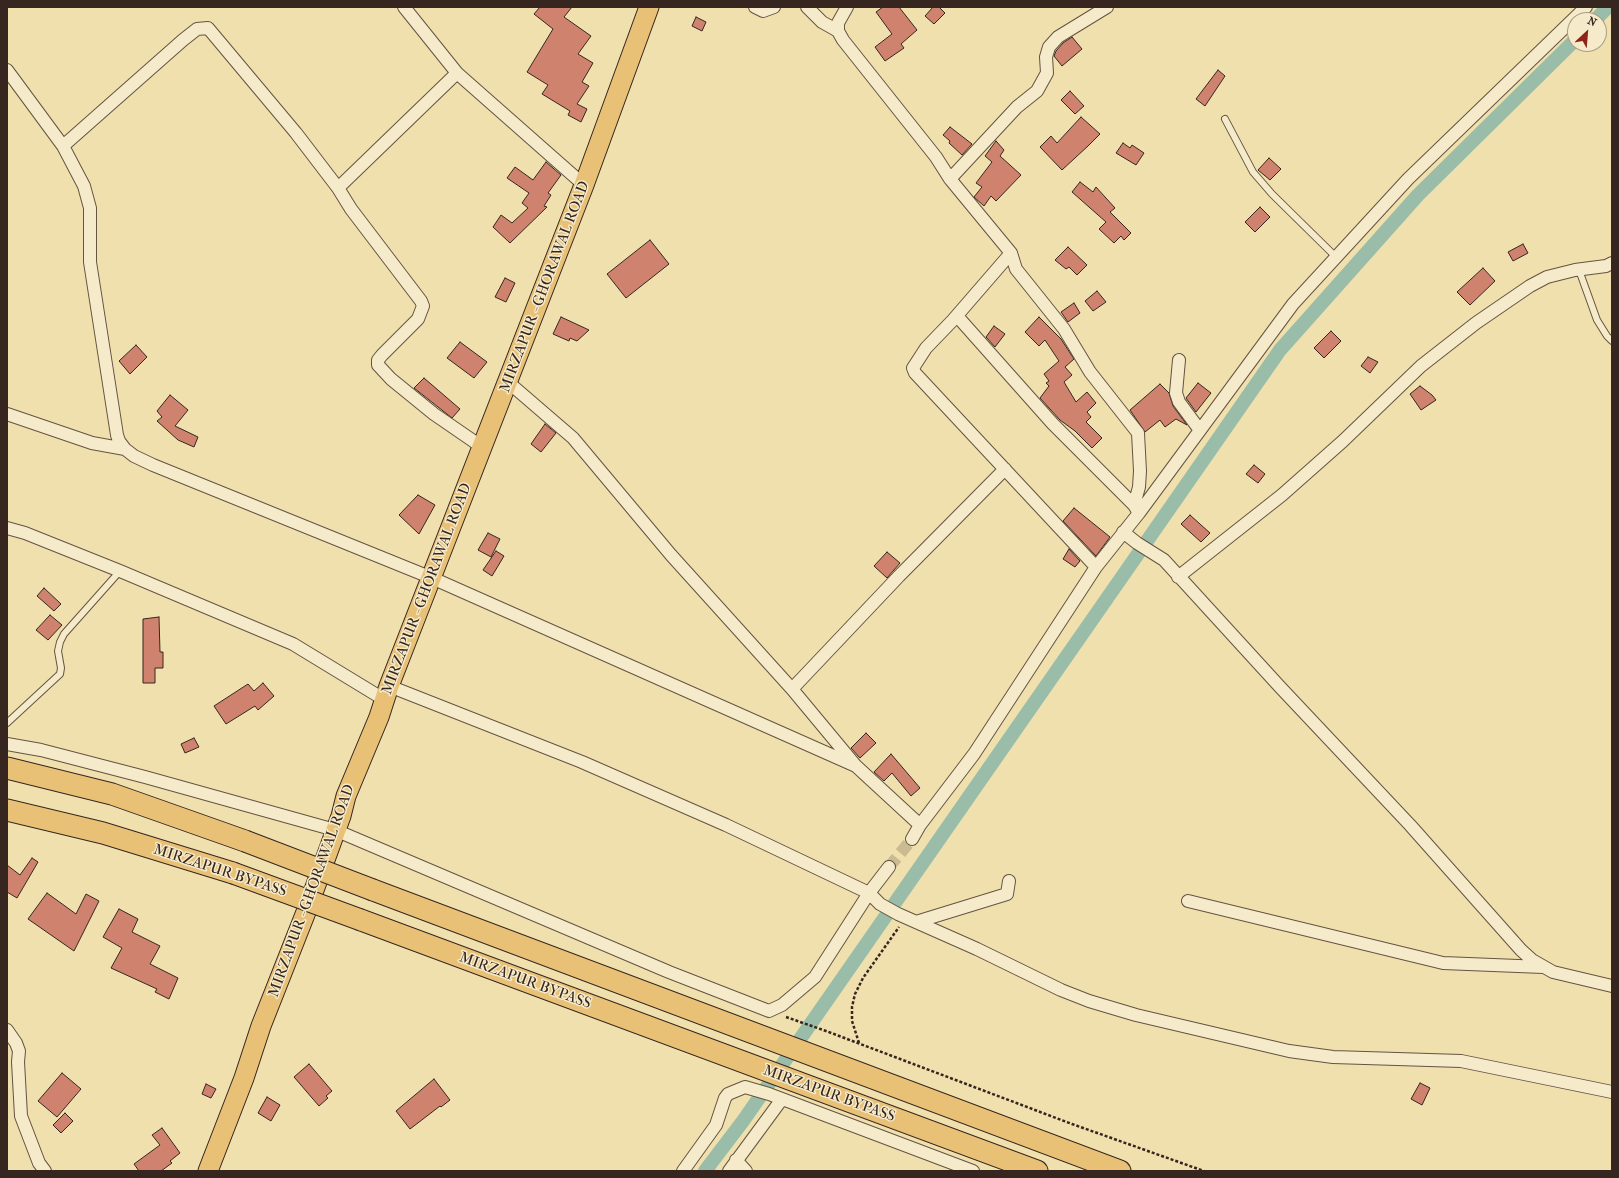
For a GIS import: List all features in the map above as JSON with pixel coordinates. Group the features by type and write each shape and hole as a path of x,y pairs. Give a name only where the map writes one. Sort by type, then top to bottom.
{"highway":[{"name":"MIRZAPUR BYPASS","path":"7,768 112,794 245,841 1120,1171"},
{"name":"MIRZAPUR BYPASS","path":"7,810 103,833 233,872 1037,1171"}],"main road":[{"name":"MIRZAPUR - GHORAWAL ROAD","path":"208,1171 244,1078 261,1026 306,912 346,796 584,186 649,7"}],"street":[{"path":"404,7 457,73 584,186"},
{"path":"755,7 763,11 774,7"},
{"path":"807,7 822,22 838,31"},
{"path":"847,7 838,23 838,31 843,40 936,157 950,179 1011,253 1016,269 1064,329 1090,372 1138,433 1140,471 1136,509"},
{"path":"950,179 1017,107 1037,91 1047,73 1046,57 1049,47 1058,36 1107,7"},
{"path":"912,839 920,825 974,754 1096,567 1123,532 1136,509 1199,429 1293,304 1408,179 1586,7"},
{"path":"63,146 183,40 197,29 208,28 296,133 338,188 351,209 421,301 423,306 418,319 382,355 378,360 378,365 391,379 434,414 482,447"},
{"path":"7,70 63,146 84,186 90,208 90,262 117,435 125,448 134,456 432,578 856,766"},
{"path":"338,188 457,73"},
{"path":"1011,253 926,348 913,368 915,373 1096,567"},
{"path":"1178,577 1282,495 1343,441 1421,366 1439,351 1530,286 1547,278 1612,264"},
{"path":"956,316 1053,424 1136,509"},
{"path":"1179,360 1176,393 1179,402 1199,429"},
{"path":"508,382 573,438 671,555 792,689 856,766 920,825"},
{"path":"7,414 92,442 125,448"},
{"path":"792,689 899,576 1005,469"},
{"path":"7,528 25,533 120,571 293,644 387,693 589,766 726,825 869,893 880,904 906,918 977,949 1061,990 1089,1001 1136,1015 1289,1051 1333,1057 1462,1061 1612,1092"},
{"path":"1123,532 1164,560 1178,577 1410,825 1521,950 1543,968 1553,972 1612,986"},
{"path":"7,744 41,750 146,777 335,830 669,972 770,1011 782,1005 815,977 869,893 889,867"},
{"path":"906,918 1007,894 1009,881"},
{"path":"1188,901 1443,964 1543,968"},
{"path":"7,1033 16,1043 19,1051 18,1062 21,1116 39,1163 45,1171"},
{"path":"683,1171 716,1125 728,1094 745,1087 769,1094 973,1171"},
{"path":"729,1171 782,1099"},
{"path":"736,1160 746,1171"}],"lane":[{"path":"1224,119 1253,172 1272,194 1336,257"},
{"path":"1579,270 1597,320 1612,341"},
{"path":"7,723 60,674 61,668 58,651 64,634 120,571"}],"path":[{"path":"860,1044 852,1021 852,1007 855,994 864,978 906,918"},
{"path":"799,1022 1072,1124 1204,1171"}],"building":[{"path":"540,7 572,7 564,17 591,36 578,54 593,63 582,82 589,86 577,104 587,109 581,122 568,115 570,111 542,94 548,85 527,72 553,29 534,14"},
{"path":"883,7 899,7 917,30 901,44 904,48 885,61 875,47 892,34 876,12"},
{"path":"933,7 939,7 945,13 934,24 925,16"},
{"path":"696,17 706,22 702,31 692,26"},
{"path":"1072,37 1082,49 1062,66 1054,56 1056,51 1063,43"},
{"path":"1218,70 1225,76 1205,106 1196,99"},
{"path":"1070,91 1084,106 1075,114 1061,100"},
{"path":"1081,117 1100,134 1062,170 1040,147 1051,136 1057,143"},
{"path":"950,127 972,144 962,155 943,135"},
{"path":"996,141 1004,150 1000,156 1021,175 996,201 991,196 984,206 974,197 982,187 976,183 992,162 985,156"},
{"path":"1123,143 1130,148 1132,145 1144,153 1136,165 1116,153"},
{"path":"1269,158 1281,169 1270,180 1258,170"},
{"path":"546,162 561,175 548,193 551,195 544,206 547,207 510,243 493,227 501,215 512,223 528,208 522,203 529,193 507,178 515,167 533,180"},
{"path":"1080,182 1093,192 1096,187 1115,208 1110,212 1131,233 1124,240 1121,236 1114,243 1099,229 1106,222 1072,192"},
{"path":"1260,207 1270,217 1255,232 1245,222"},
{"path":"650,240 669,264 626,298 607,274"},
{"path":"1523,244 1528,253 1513,261 1508,252"},
{"path":"1068,247 1087,265 1077,275 1069,267 1066,269 1055,260"},
{"path":"1483,268 1495,281 1470,305 1457,292"},
{"path":"505,278 515,283 506,302 495,297"},
{"path":"1097,291 1106,302 1093,311 1085,301"},
{"path":"1074,303 1080,313 1068,322 1061,312"},
{"path":"561,317 589,330 577,341 570,338 569,341 553,334"},
{"path":"1039,317 1061,339 1074,359 1065,367 1072,375 1064,382 1076,402 1087,392 1096,403 1087,412 1091,417 1086,422 1102,438 1092,448 1075,431 1060,420 1040,398 1049,386 1046,383 1049,381 1044,374 1059,361 1045,340 1039,346 1025,332"},
{"path":"994,326 1005,334 995,347 986,337"},
{"path":"1331,331 1341,341 1324,358 1314,348"},
{"path":"460,342 487,362 474,378 447,358"},
{"path":"136,345 147,357 130,374 119,361"},
{"path":"1368,357 1378,362 1370,373 1361,366"},
{"path":"424,378 460,409 452,418 414,388"},
{"path":"1198,383 1211,393 1196,412 1186,398"},
{"path":"1160,384 1169,393 1173,406 1187,425 1176,419 1165,427 1160,420 1145,432 1130,410"},
{"path":"1420,386 1436,400 1421,410 1410,394"},
{"path":"170,395 188,410 175,426 198,437 194,447 178,440 157,421 162,417 157,411"},
{"path":"545,424 556,433 541,452 531,444"},
{"path":"1254,465 1265,474 1258,483 1246,474"},
{"path":"418,495 435,505 419,534 399,515"},
{"path":"1074,508 1110,537 1096,556 1063,521"},
{"path":"1190,515 1210,533 1201,542 1181,524"},
{"path":"488,533 500,539 491,557 478,550"},
{"path":"1069,549 1080,561 1075,567 1063,559"},
{"path":"496,551 504,556 492,576 483,570"},
{"path":"887,552 900,563 887,578 874,566"},
{"path":"44,588 61,604 54,611 37,596"},
{"path":"50,615 62,625 48,640 36,630"},
{"path":"159,617 160,652 163,652 163,668 155,668 155,683 143,683 143,619"},
{"path":"263,683 274,696 258,710 255,706 226,724 214,706 248,684 254,691"},
{"path":"866,733 876,743 860,758 851,748"},
{"path":"194,738 199,747 185,753 181,744"},
{"path":"891,754 920,788 911,796 892,773 884,781 874,772"},
{"path":"32,858 38,862 17,898 7,892 7,865 20,875"},
{"path":"47,893 76,914 86,894 99,901 74,951 28,919"},
{"path":"119,909 138,919 132,932 160,946 150,964 178,978 169,999 155,992 157,989 111,968 122,948 103,937"},
{"path":"309,1064 332,1091 326,1096 328,1098 319,1106 294,1077"},
{"path":"62,1073 81,1089 57,1117 38,1101"},
{"path":"434,1079 450,1100 410,1129 396,1111"},
{"path":"1420,1083 1430,1088 1422,1105 1411,1099"},
{"path":"206,1084 216,1089 211,1098 202,1094"},
{"path":"267,1097 280,1105 271,1121 258,1113"},
{"path":"65,1113 73,1121 61,1133 53,1125"},
{"path":"162,1128 180,1153 170,1161 172,1163 161,1171 139,1171 134,1164 160,1145 152,1135"}],"waterway":[{"path":"1603,12 1608,7"},
{"path":"705,1171 743,1121 1280,350 1418,195 1567,48"}],"tunnel":[{"path":"889,867 912,839"}]}
